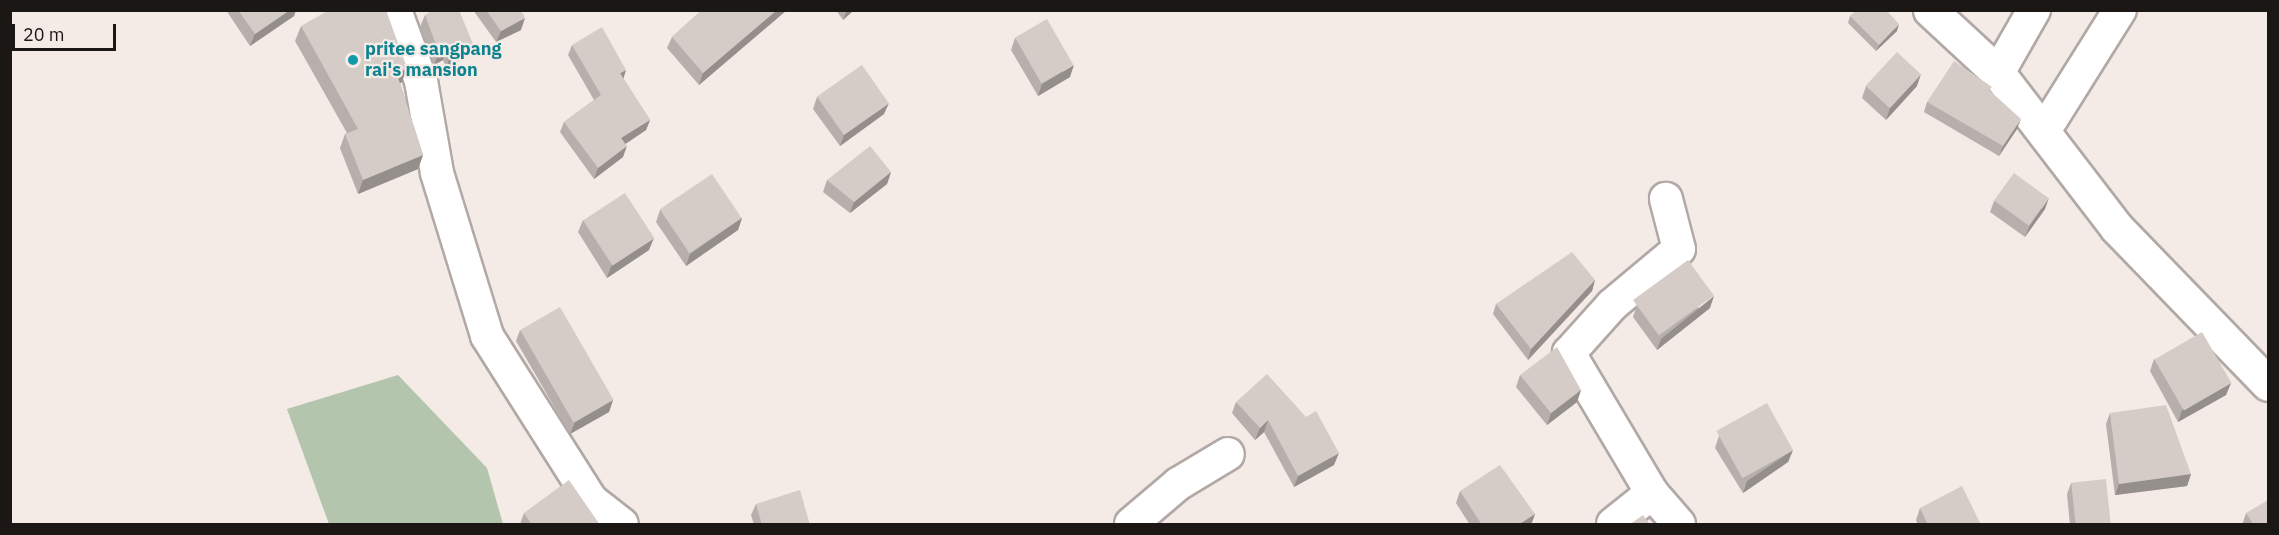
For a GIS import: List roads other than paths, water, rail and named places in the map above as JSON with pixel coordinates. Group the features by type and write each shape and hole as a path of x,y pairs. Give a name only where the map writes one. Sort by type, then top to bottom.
{"main road":[{"path":"1930,10 1998,73 2117,228 2268,384"}],"street":[{"path":"395,10 422,81 437,173 487,336 591,500 622,525"},
{"path":"1998,73 2034,10"},
{"path":"2044,132 2120,10"},
{"path":"1666,199 1679,249 1612,305 1569,353 1653,494 1679,525"},
{"path":"1131,525 1178,484 1228,453"},
{"path":"1613,525 1653,494"}],"place":[{"name":"pritee sangpang rai's mansion","path":"353,60"}]}
